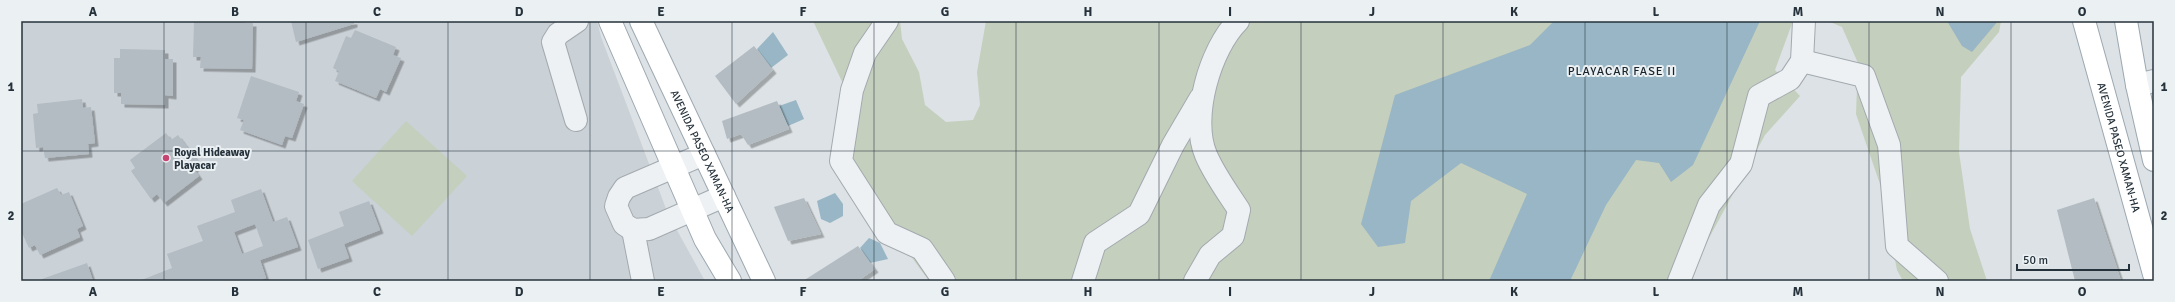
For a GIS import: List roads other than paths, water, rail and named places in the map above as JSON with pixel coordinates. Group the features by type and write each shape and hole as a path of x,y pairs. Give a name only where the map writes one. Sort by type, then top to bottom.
{"main road":[{"path":"610,21 692,211 705,239 730,281"},
{"name":"AVENIDA PASEO XAMAN-HA","path":"641,21 764,281"},
{"name":"AVENIDA PASEO XAMAN-HA","path":"2084,21 2154,274"},
{"path":"2126,21 2146,83 2154,160"}],"lane":[{"path":"576,120 554,42 558,34 577,21"},
{"path":"887,21 865,53 852,90 841,161 887,233 922,249 944,281"},
{"path":"1679,281 1709,206 1741,164 1759,96 1790,79 1802,61 1804,21"},
{"path":"1083,281 1095,243 1139,214 1173,145 1202,96 1222,41 1235,22"},
{"path":"1802,61 1864,76 1889,145 1897,246 1937,281"},
{"path":"1195,281 1210,255 1232,236 1239,210 1206,155 1200,123 1202,96"},
{"path":"704,154 625,188 619,196 616,206 624,224 633,230 649,229 724,196"},
{"path":"633,230 643,281"}],"water":[{"path":"1554,21 1760,21 1693,165 1671,182 1659,163 1636,160 1606,205 1570,281 1489,281 1527,194 1461,163 1411,201 1405,243 1378,247 1361,224 1395,95 1530,45"},
{"path":"1947,21 1998,21 1972,52 1962,46"},
{"path":"773,32 788,55 771,68 757,49"},
{"path":"796,100 804,119 788,126 779,106"},
{"path":"835,193 843,204 843,216 830,223 821,219 817,201"},
{"path":"869,238 880,243 888,259 870,263 860,248"}],"place":[{"name":"Royal Hideaway Playacar","path":"166,158"}],"district":[{"name":"PLAYACAR FASE II","path":"1622,71"}]}
